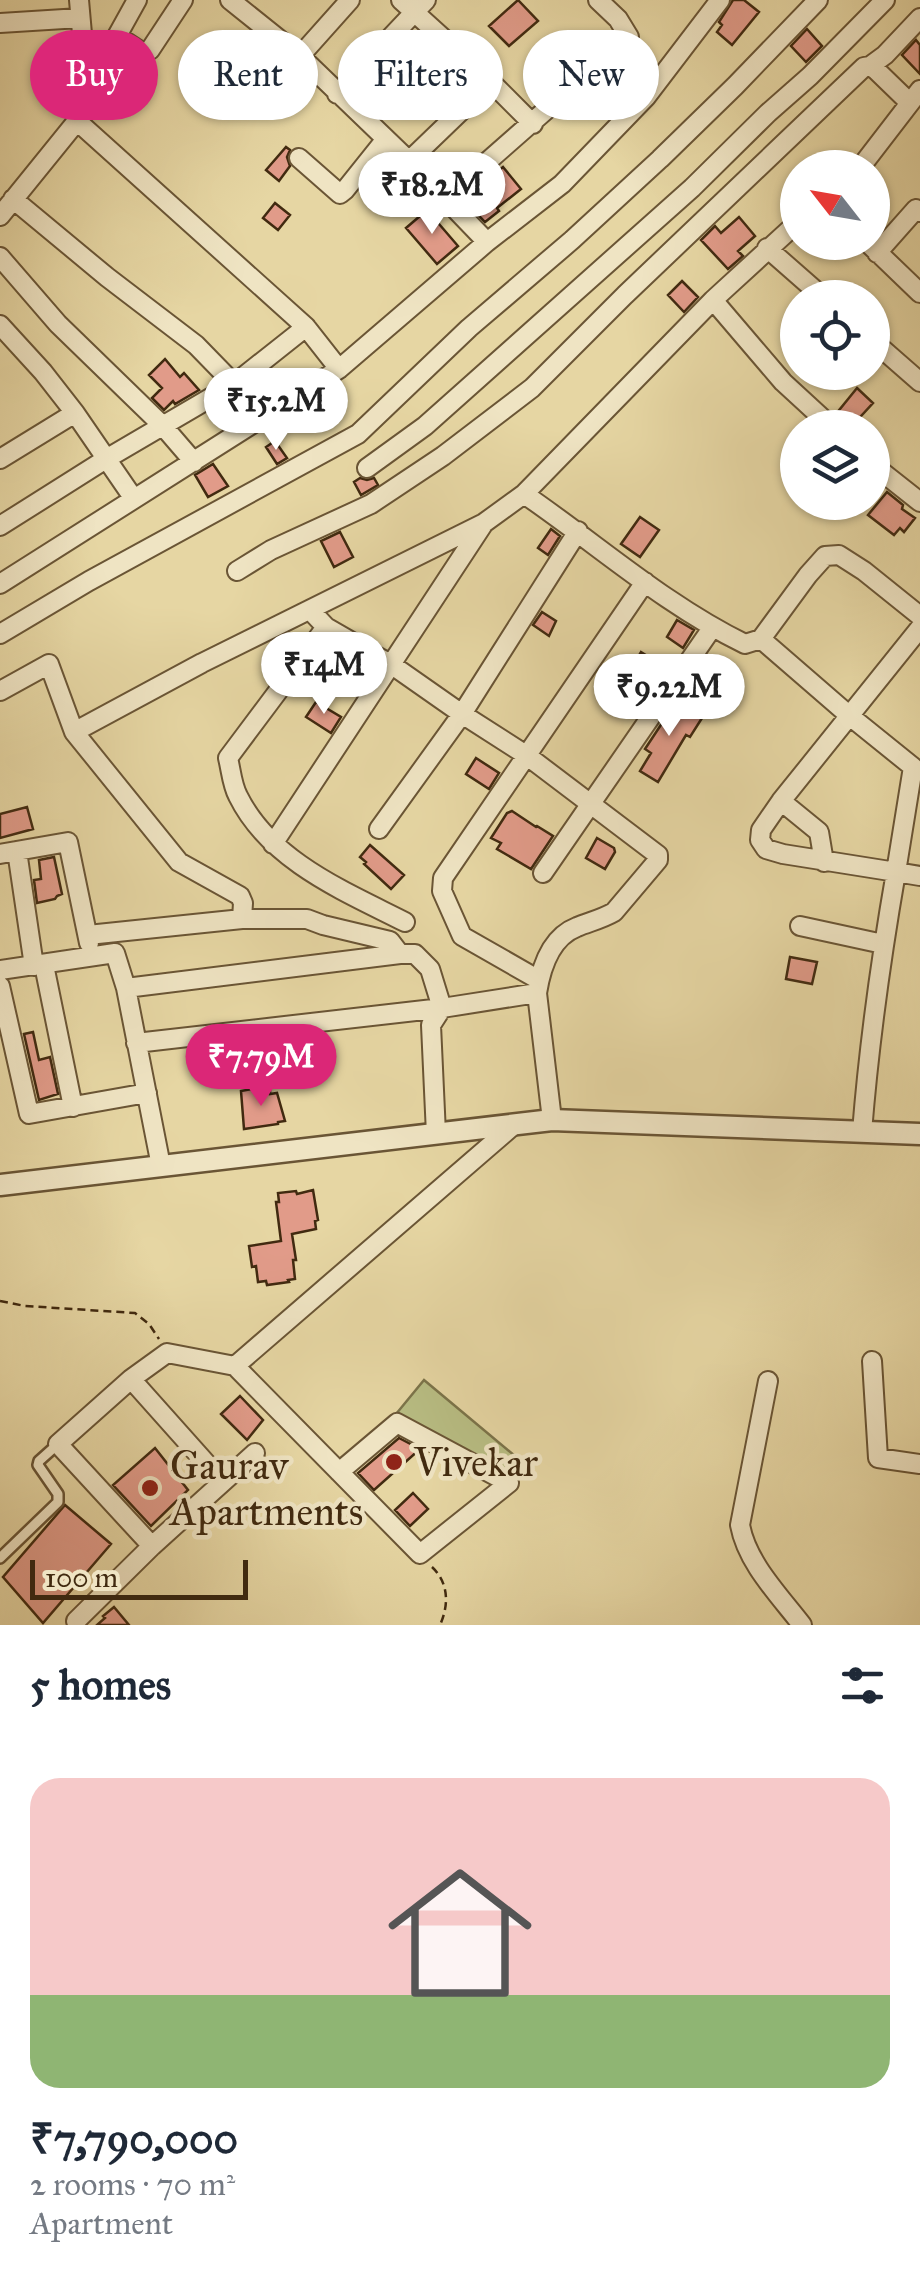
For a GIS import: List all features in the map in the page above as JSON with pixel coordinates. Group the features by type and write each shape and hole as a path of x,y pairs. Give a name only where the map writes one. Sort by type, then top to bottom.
{"street":[{"path":"120,30 137,0"},
{"path":"158,38 183,0"},
{"path":"230,0 268,30"},
{"path":"318,36 350,0"},
{"path":"446,198 629,37 618,19 598,0"},
{"path":"0,584 339,369 487,242 562,184 646,96 720,0"},
{"path":"367,468 425,426 692,188 884,0"},
{"path":"0,634 358,434 469,328 660,159 735,86 809,3"},
{"path":"392,30 414,4 440,30"},
{"path":"0,22 80,9"},
{"path":"237,571 271,550 371,504 443,456 532,388 828,100 864,67 885,55 920,18"},
{"path":"870,66 915,96 874,150"},
{"path":"318,74 338,94"},
{"path":"503,93 533,124"},
{"path":"0,216 76,120 306,327 339,369"},
{"path":"365,120 487,242"},
{"path":"409,161 452,120"},
{"path":"299,158 340,194 385,140"},
{"path":"14,198 107,277 196,345 234,384 258,422"},
{"path":"890,232 916,210 920,212"},
{"path":"74,732 484,523 524,494 713,300 780,238"},
{"path":"768,248 804,280"},
{"path":"0,257 58,324 163,426 194,462"},
{"path":"885,260 920,293"},
{"path":"713,300 783,382 813,410"},
{"path":"0,325 43,372 134,499"},
{"path":"0,526 234,384 306,327"},
{"path":"890,356 920,382"},
{"path":"0,459 74,413"},
{"path":"890,478 920,502"},
{"path":"524,494 712,628 744,644 761,639 825,556 839,555 852,563 920,616"},
{"path":"273,844 484,523"},
{"path":"379,829 462,714 578,531"},
{"path":"538,986 462,936 442,891 443,878 645,582"},
{"path":"310,610 326,627 526,755 658,855 658,860 614,912 558,938 538,986 552,1120"},
{"path":"326,627 228,758 236,793 273,844 337,888 406,922"},
{"path":"543,872 712,628"},
{"path":"920,628 782,801 761,830 760,840 766,848 782,854 920,876"},
{"path":"761,639 913,767 883,944 862,1132"},
{"path":"0,692 49,664 74,732 178,862 240,896 242,919"},
{"path":"782,801 819,832 824,862"},
{"path":"73,1108 9,852 68,842 90,959"},
{"path":"88,934 242,919 307,919 390,942 400,954"},
{"path":"800,926 883,944"},
{"path":"0,970 116,953 161,1166"},
{"path":"126,988 415,954 430,968 442,1008 431,1025 436,1134"},
{"path":"0,986 26,1111 32,1115 147,1093"},
{"path":"136,1042 442,1008 538,986"},
{"path":"0,1185 552,1120 919,1134 920,1126"},
{"path":"235,1366 515,1124"},
{"path":"152,1546 58,1444 130,1379 168,1354 235,1366 339,1472 420,1554 509,1483 397,1423 339,1472"},
{"path":"872,1361 878,1458 920,1464"},
{"path":"130,1379 222,1481"},
{"path":"768,1381 740,1525 744,1542 763,1573 802,1625"},
{"path":"76,1622 255,1452"}],"lane":[{"path":"0,1558 58,1502 58,1494 38,1465 58,1444"}],"path":[{"path":"0,1301 135,1313 150,1324 168,1354"},
{"path":"420,1554 442,1581 446,1604 440,1625"}],"green space":[{"path":"424,1380 521,1461 511,1475 396,1414"}],"building":[{"path":"518,0 538,21 509,46 503,40 503,30 489,26"},
{"path":"733,0 744,0 759,12 732,45 717,32"},
{"path":"807,29 822,46 806,62 791,46"},
{"path":"916,40 920,45 920,74 902,55"},
{"path":"286,147 290,150 290,166 279,181 266,170"},
{"path":"503,167 521,189 485,222 463,199"},
{"path":"275,203 290,215 278,230 263,218"},
{"path":"427,210 458,246 437,264 406,228"},
{"path":"739,217 755,236 738,251 743,256 728,269 701,240 715,226 721,233"},
{"path":"682,281 698,297 684,312 668,295"},
{"path":"165,359 180,377 184,373 199,390 175,404 173,401 164,410 152,398 162,388 149,375"},
{"path":"855,390 873,403 867,410 839,410"},
{"path":"275,441 287,458 277,464 266,447"},
{"path":"213,464 228,486 208,497 195,475"},
{"path":"374,478 378,485 361,495 354,482"},
{"path":"890,494 915,518 904,532 900,528 894,535 874,520 890,520"},
{"path":"640,517 659,530 640,557 621,544"},
{"path":"551,529 560,536 548,555 538,548"},
{"path":"340,532 353,557 334,567 321,541"},
{"path":"542,612 556,621 549,636 533,625"},
{"path":"677,620 694,630 683,648 667,637"},
{"path":"641,652 663,666 655,679 633,666"},
{"path":"619,683 646,701 636,716 607,701"},
{"path":"678,699 702,718 690,737 686,735 658,782 640,771 651,753 645,749"},
{"path":"316,702 341,717 331,733 306,717"},
{"path":"476,758 499,773 489,789 466,774"},
{"path":"27,807 33,829 0,838 0,814"},
{"path":"512,811 553,836 531,869 497,849 501,843 491,838"},
{"path":"597,838 614,848 605,869 586,858"},
{"path":"370,845 404,875 391,889 360,857"},
{"path":"54,857 62,894 37,903 34,880 41,879 39,860"},
{"path":"790,957 817,962 812,984 786,979"},
{"path":"33,1032 39,1060 50,1057 58,1094 39,1100 24,1034"},
{"path":"258,1088 258,1092 277,1093 285,1121 244,1129 241,1091"},
{"path":"313,1190 316,1229 292,1234 295,1279 267,1285 266,1281 258,1282 249,1246 281,1241 278,1193"},
{"path":"240,1396 263,1420 247,1440 221,1414"},
{"path":"399,1438 420,1449 374,1490 358,1473"},
{"name":"Gaurav Apartments","path":"155,1448 188,1490 151,1526 113,1485"},
{"path":"413,1493 428,1509 410,1526 395,1510"},
{"path":"65,1505 111,1544 43,1623 3,1577"},
{"path":"114,1607 129,1625 97,1625 103,1616"}],"place":[{"name":"Vivekar","path":"394,1462"},
{"name":"Gaurav Apartments","path":"150,1488"}]}
